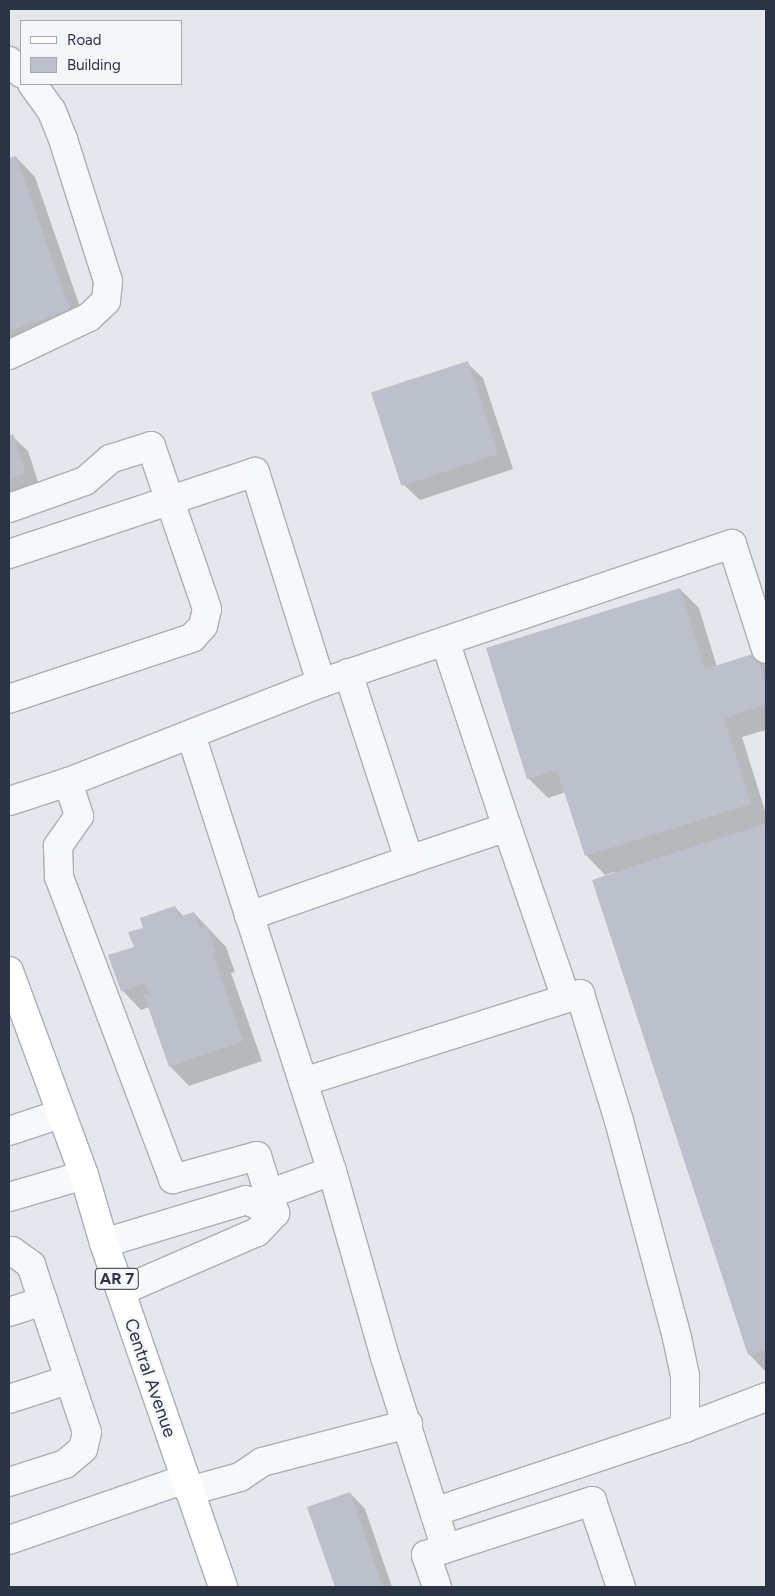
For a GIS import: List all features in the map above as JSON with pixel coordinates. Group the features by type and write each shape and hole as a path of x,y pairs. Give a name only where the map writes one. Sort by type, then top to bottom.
{"main road":[{"name":"Central Avenue","path":"9,971 84,1175 104,1243 223,1587"}],"lane":[{"path":"9,61 20,72"},
{"path":"9,355 89,317 106,301 108,281 64,139 51,110 33,85"},
{"path":"9,508 85,481 110,459 151,446 207,609 203,626 192,638 9,699"},
{"path":"9,554 254,472 321,683"},
{"path":"9,801 68,782 348,673 732,544 766,649"},
{"path":"445,641 506,827 566,998"},
{"path":"348,673 409,860"},
{"path":"191,735 332,1171 385,1357 408,1424 446,1549"},
{"path":"68,782 79,816 58,846 59,877 173,1178 257,1156 272,1204"},
{"path":"249,916 506,827"},
{"path":"303,1082 580,994 640,1198 678,1338 685,1376 685,1428"},
{"path":"9,1131 60,1114"},
{"path":"121,1291 257,1232 272,1204 332,1171"},
{"path":"9,1198 84,1175"},
{"path":"104,1243 246,1200 272,1204"},
{"path":"9,1252 12,1251 31,1265 87,1432 83,1449 65,1464 9,1482"},
{"path":"9,1312 43,1301"},
{"path":"9,1399 68,1380"},
{"path":"434,1512 685,1428 766,1397"},
{"path":"9,1540 187,1485 240,1477 262,1462 408,1424"},
{"path":"437,1587 426,1555 592,1501 621,1587"}],"building":[{"path":"16,156 70,310 9,331 9,158"},
{"path":"468,361 498,454 401,486 371,393"},
{"path":"13,434 26,473 9,479 9,436"},
{"path":"680,588 705,669 756,653 766,687 766,704 724,718 751,804 585,856 557,770 527,779 486,648"},
{"path":"766,823 766,1349 748,1355 592,880"},
{"path":"175,906 179,917 194,912 200,928 207,926 216,952 213,954 243,1041 169,1067 144,995 149,994 145,983 121,991 108,955 134,947 128,932 143,928 140,918"},
{"path":"350,1492 383,1587 335,1587 307,1507"}]}
